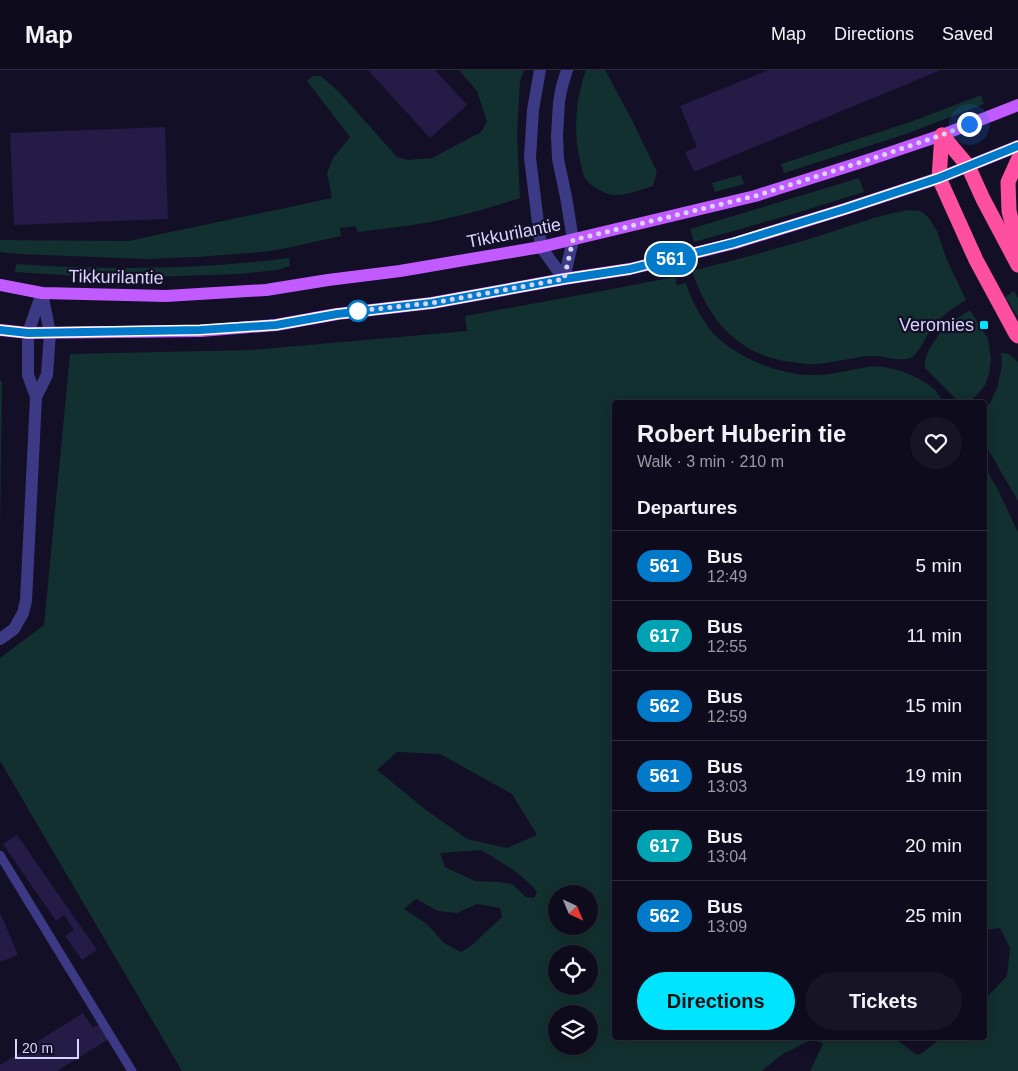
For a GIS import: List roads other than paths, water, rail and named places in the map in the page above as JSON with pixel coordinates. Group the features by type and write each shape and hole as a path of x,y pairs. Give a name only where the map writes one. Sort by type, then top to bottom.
{"highway":[{"path":"942,135 968,166 1018,265"},
{"path":"942,135 939,178 976,260 1018,336"},
{"path":"1018,160 1008,182 1009,211 1018,247"}],"main road":[{"name":"Tikkurilantie","path":"0,285 42,293 166,296 266,290 400,271 541,247 755,196 942,135 1018,105"},
{"path":"0,330 50,333 200,330 276,325 337,314 432,303 630,269 734,243 939,178 1018,146"}],"street":[{"path":"540,70 533,110 530,158 541,247 564,279"},
{"path":"564,279 573,240 558,159 558,118 562,86 567,70"},
{"path":"36,397 47,375 50,333 42,293"},
{"path":"0,639 14,629 23,613 26,601 36,397 28,375 28,333 42,293"}],"lane":[{"path":"0,855 132,1071"}],"place":[{"name":"Veromies","path":"984,325"}]}
